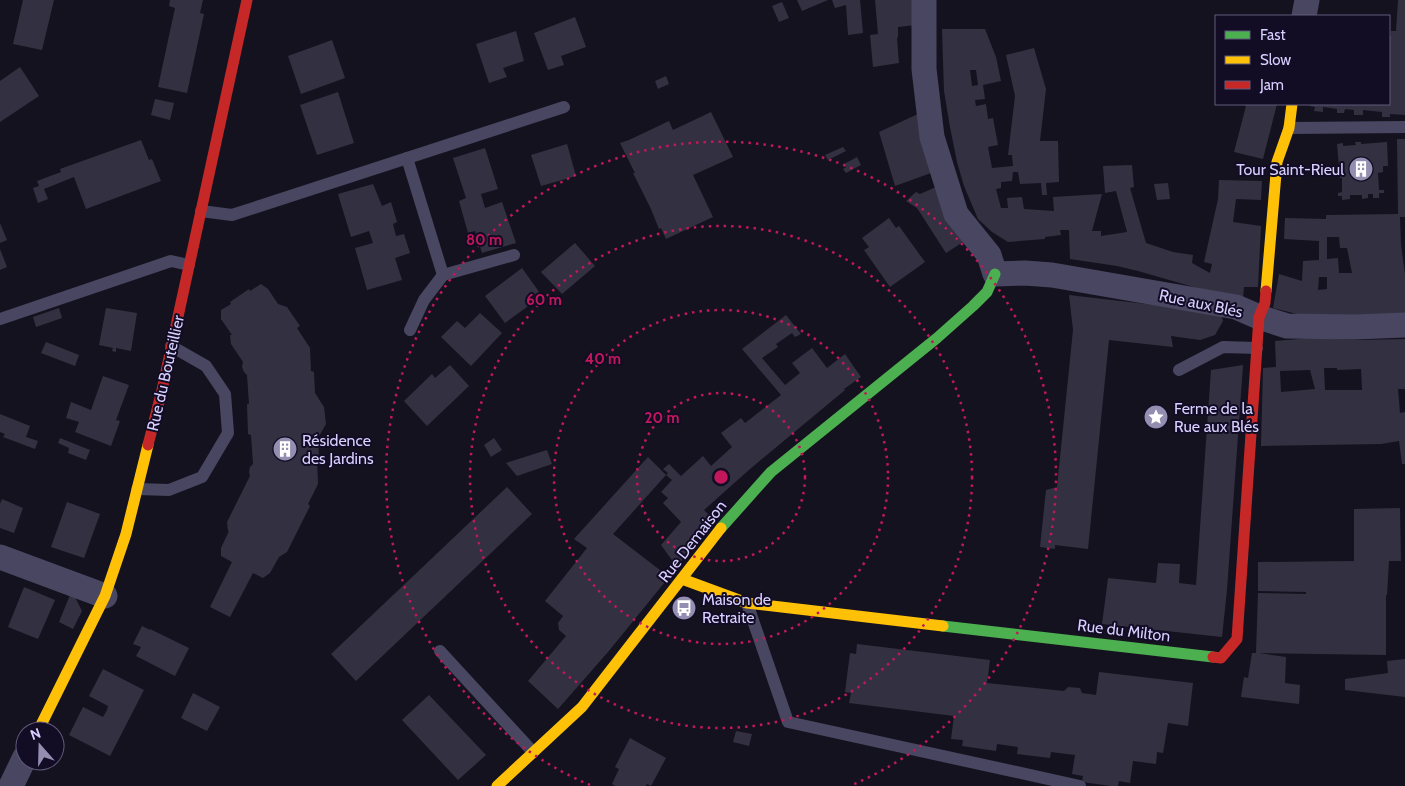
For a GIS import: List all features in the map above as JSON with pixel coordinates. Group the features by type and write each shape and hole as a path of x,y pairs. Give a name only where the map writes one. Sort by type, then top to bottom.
{"street":[{"name":"Rue du Bouteillier","path":"43,721 105,596 126,534 172,346 247,0"},
{"path":"924,0 924,69 932,137 956,214 989,255 995,274"},
{"path":"1304,15 1306,0"},
{"name":"Rue du Milton","path":"682,579 747,603 1221,658 1237,639 1259,317 1265,303 1277,162 1289,128 1292,105"},
{"name":"Rue aux Blés","path":"995,274 1052,274 1236,307 1287,326 1355,327 1405,325"},
{"name":"Rue Demaison","path":"497,786 582,707 730,517 771,472 937,338 987,292 995,274"},
{"path":"0,558 105,596"},
{"path":"11,786 18,771"}],"lane":[{"path":"201,211 232,215 564,107"},
{"path":"1289,128 1405,127"},
{"path":"407,158 443,276"},
{"path":"410,330 424,300 443,276 514,255"},
{"path":"0,319 171,262 189,265"},
{"path":"137,489 169,490 202,477 228,433 225,394 206,366 172,346"},
{"path":"1179,370 1223,347 1257,348"},
{"path":"747,603 788,722 1080,786"},
{"path":"440,651 533,752"}],"building":[{"path":"23,0 54,0 42,50 13,44"},
{"path":"170,0 203,0 200,13 204,14 187,93 158,87 175,8 169,6"},
{"path":"797,0 828,0 802,11"},
{"path":"832,0 860,0 863,33 848,35 846,5 835,8"},
{"path":"875,0 915,0 916,25 898,27 899,63 873,67 870,35 878,34"},
{"path":"1398,0 1405,0 1405,115 1390,114 1390,117 1382,117 1382,112 1363,110 1363,115 1354,115 1354,110 1345,109 1344,113 1337,113 1337,109 1323,107 1323,112 1314,111 1315,107 1310,105 1390,105 1390,36 1391,31 1396,31"},
{"path":"782,2 789,18 779,22 772,6"},
{"path":"575,17 586,47 561,56 564,65 548,70 534,33"},
{"path":"942,29 985,29 996,57 1001,81 983,85 985,99 975,100 976,106 986,104 988,119 993,118 998,145 988,147 992,168 1013,166 1012,155 1008,155 1015,96 1006,55 1034,48 1046,89 1040,141 1058,141 1059,182 1046,183 1047,195 1042,195 1041,183 1020,184 1018,172 1013,172 1012,181 1001,182 1001,188 996,189 1001,208 1008,208 1007,198 1022,197 1024,209 1054,211 1053,197 1102,194 1092,231 1101,231 1101,236 1127,232 1116,191 1105,193 1103,166 1132,165 1134,187 1130,188 1146,243 1173,252 1193,255 1192,263 1210,273 1212,264 1204,262 1218,199 1219,180 1262,181 1261,200 1236,199 1233,222 1261,226 1258,287 1244,287 1243,299 1225,296 1117,266 1070,259 1069,230 1060,230 1061,235 1045,237 1045,239 1008,242 992,232 978,219 964,186 957,162 944,91","holes":["970,70 976,70 978,85 972,86"]},
{"path":"516,31 524,61 503,68 507,77 489,83 476,44"},
{"path":"332,40 345,78 301,94 288,56"},
{"path":"20,67 39,96 0,122 0,81"},
{"path":"666,76 669,84 658,89 655,81"},
{"path":"338,92 354,143 317,155 300,105"},
{"path":"155,99 174,103 170,120 151,115"},
{"path":"1244,105 1277,105 1263,159 1234,152 1246,106"},
{"path":"711,112 733,157 693,175 713,217 666,239 661,228 659,229 620,143 669,121 673,130"},
{"path":"918,114 931,173 895,186 879,132"},
{"path":"1397,139 1405,139 1405,217 1400,217 1405,274 1405,313 1317,319 1273,308 1279,274 1302,281 1303,261 1319,260 1319,241 1284,239 1285,218 1326,219 1326,215 1398,214","holes":["1327,237 1339,237 1340,248 1347,248 1352,273 1339,273 1338,258 1327,259","1319,277 1327,277 1327,289 1318,290"]},
{"path":"141,140 149,160 152,159 161,181 86,209 74,177 44,189 48,199 38,203 33,188 39,186 37,181 61,172 60,169"},
{"name":"Tour Saint-Rieul","path":"1355,142 1361,142 1361,144 1387,142 1388,166 1383,166 1383,172 1378,173 1379,190 1384,190 1384,193 1379,193 1379,198 1373,198 1373,194 1368,194 1368,198 1362,199 1362,195 1350,195 1350,199 1342,200 1342,196 1338,196 1338,193 1342,192 1342,178 1340,178 1337,144 1343,143 1343,146 1356,145"},
{"path":"567,144 576,176 541,186 531,155"},
{"path":"843,147 846,151 828,160 825,155"},
{"path":"485,148 498,189 481,194 485,208 502,202 516,243 482,253 475,231 468,233 459,201 466,198 453,158"},
{"path":"857,157 861,165 846,173 843,169 846,167 844,164"},
{"path":"1168,183 1170,199 1157,200 1154,184"},
{"path":"373,184 382,206 391,202 397,222 393,224 396,236 404,234 410,253 395,258 402,280 367,290 355,248 373,243 369,231 351,237 338,194"},
{"path":"936,187 963,242 946,253 917,208 906,201 916,192 920,194"},
{"path":"889,218 896,228 899,226 925,262 890,287 864,250 869,247 862,238"},
{"path":"0,223 7,240 0,243"},
{"path":"575,243 595,266 562,294 541,272"},
{"path":"0,249 7,267 0,270"},
{"path":"522,268 542,296 505,323 485,296"},
{"name":"Résidence des Jardins","path":"261,284 268,289 278,304 287,307 300,326 297,328 310,348 311,371 314,372 315,393 324,407 326,424 318,438 318,484 308,504 310,506 287,552 279,557 270,573 263,578 253,573 230,617 210,607 232,562 221,556 221,548 229,531 227,522 250,476 250,467 253,464 251,435 248,434 247,404 249,404 247,375 242,367 243,362 231,344 230,335 232,335 221,319 221,310 249,289 250,291"},
{"path":"1069,295 1215,312 1222,317 1223,321 1215,335 1200,340 1171,336 1173,347 1109,340 1088,549 1055,545 1055,549 1040,547 1046,490 1057,487 1073,330"},
{"path":"59,308 62,318 36,327 33,317"},
{"path":"106,308 137,313 131,351 116,348 116,352 112,351 113,348 99,345"},
{"path":"480,313 502,333 471,366 441,337 457,321 465,328"},
{"path":"786,315 801,334 795,337 792,333 776,344 778,347 762,358 785,385 800,373 792,363 812,348 827,368 845,354 861,377 844,389 704,510 712,518 677,567 661,545 681,522 663,503 668,498 661,492 672,480 663,469 669,464 681,476 703,456 711,466 732,447 721,433 741,418 745,423 781,395 742,349"},
{"path":"1335,336 1335,339 1405,339 1405,389 1398,389 1400,413 1405,412 1405,464 1402,464 1399,441 1381,444 1261,446 1263,368 1276,367 1275,341","holes":["1324,368 1337,368 1337,370 1361,369 1362,390 1325,390","1310,370 1315,389 1281,392 1280,371"]},
{"path":"46,342 79,355 75,366 41,353"},
{"path":"450,365 469,386 427,426 404,401 432,374 435,378"},
{"path":"1243,365 1222,637 1102,624 1108,578 1156,583 1158,563 1180,564 1179,583 1196,585 1211,370"},
{"path":"103,376 129,385 116,420 120,421 111,446 75,432 79,422 66,418 71,402 91,410"},
{"path":"0,414 30,426 26,437 38,441 35,449 3,437 5,434 0,432"},
{"path":"60,438 90,450 86,460 68,453 69,448 58,443"},
{"path":"494,438 502,450 491,457 484,445"},
{"path":"547,450 552,464 517,476 506,463"},
{"path":"648,457 666,475 613,534 669,577 608,652 558,709 528,681 566,636 559,630 558,623 563,616 545,601 587,548 574,539"},
{"path":"507,487 532,514 356,681 331,654"},
{"path":"2,499 23,508 14,533 0,528 0,504"},
{"path":"67,502 100,514 84,558 51,547"},
{"path":"1400,508 1401,561 1389,561 1386,595 1386,655 1259,653 1286,657 1285,683 1300,685 1299,704 1241,697 1244,677 1248,678 1252,653 1256,653 1258,593 1306,594 1306,592 1258,591 1258,562 1354,561 1354,509"},
{"path":"24,587 55,600 38,639 8,627"},
{"path":"70,595 75,597 82,611 73,629 59,622"},
{"path":"142,626 189,648 175,676 136,656 141,647 133,644"},
{"path":"857,644 990,660 987,683 1064,691 1068,687 1080,688 1082,693 1096,695 1099,672 1193,683 1188,726 1168,723 1163,753 1157,752 1156,764 1133,761 1130,783 1119,781 1118,786 1111,786 1082,782 1083,776 1072,774 1075,755 1051,752 1050,758 1017,754 1018,747 997,744 996,751 962,746 963,740 951,739 954,716 849,703 851,693 845,692 850,653 856,654"},
{"path":"1405,659 1405,697 1345,690 1345,679 1388,673 1387,661"},
{"path":"103,669 144,690 110,756 69,735 83,707 103,717 107,710 108,706 89,696"},
{"path":"193,693 220,707 207,731 181,718"},
{"path":"429,695 486,755 458,780 402,720"},
{"path":"736,731 752,734 749,746 733,742"},
{"path":"630,738 666,758 651,786 647,784 646,786 615,786 612,784 619,769 615,767"}],"traffic: fast":[{"path":"721,528 771,472 937,338 973,306 987,292 995,274"},
{"path":"943,626 1213,657"}],"traffic: slow":[{"path":"1266,291 1277,162 1289,128 1292,105"},
{"path":"43,721 105,596 126,534 148,445"},
{"path":"497,786 582,707 721,528"},
{"path":"682,579 747,603 943,626"}],"traffic: jam":[{"path":"148,445 162,390 247,0"},
{"path":"1213,657 1221,658 1237,639 1259,317 1265,303 1266,291"}],"place":[{"name":"Tour Saint-Rieul","path":"1361,169"},
{"name":"Ferme de la Rue aux Blés","path":"1156,417"},
{"name":"Résidence des Jardins","path":"285,449"},
{"name":"Maison de Retraite","path":"684,608"}]}
